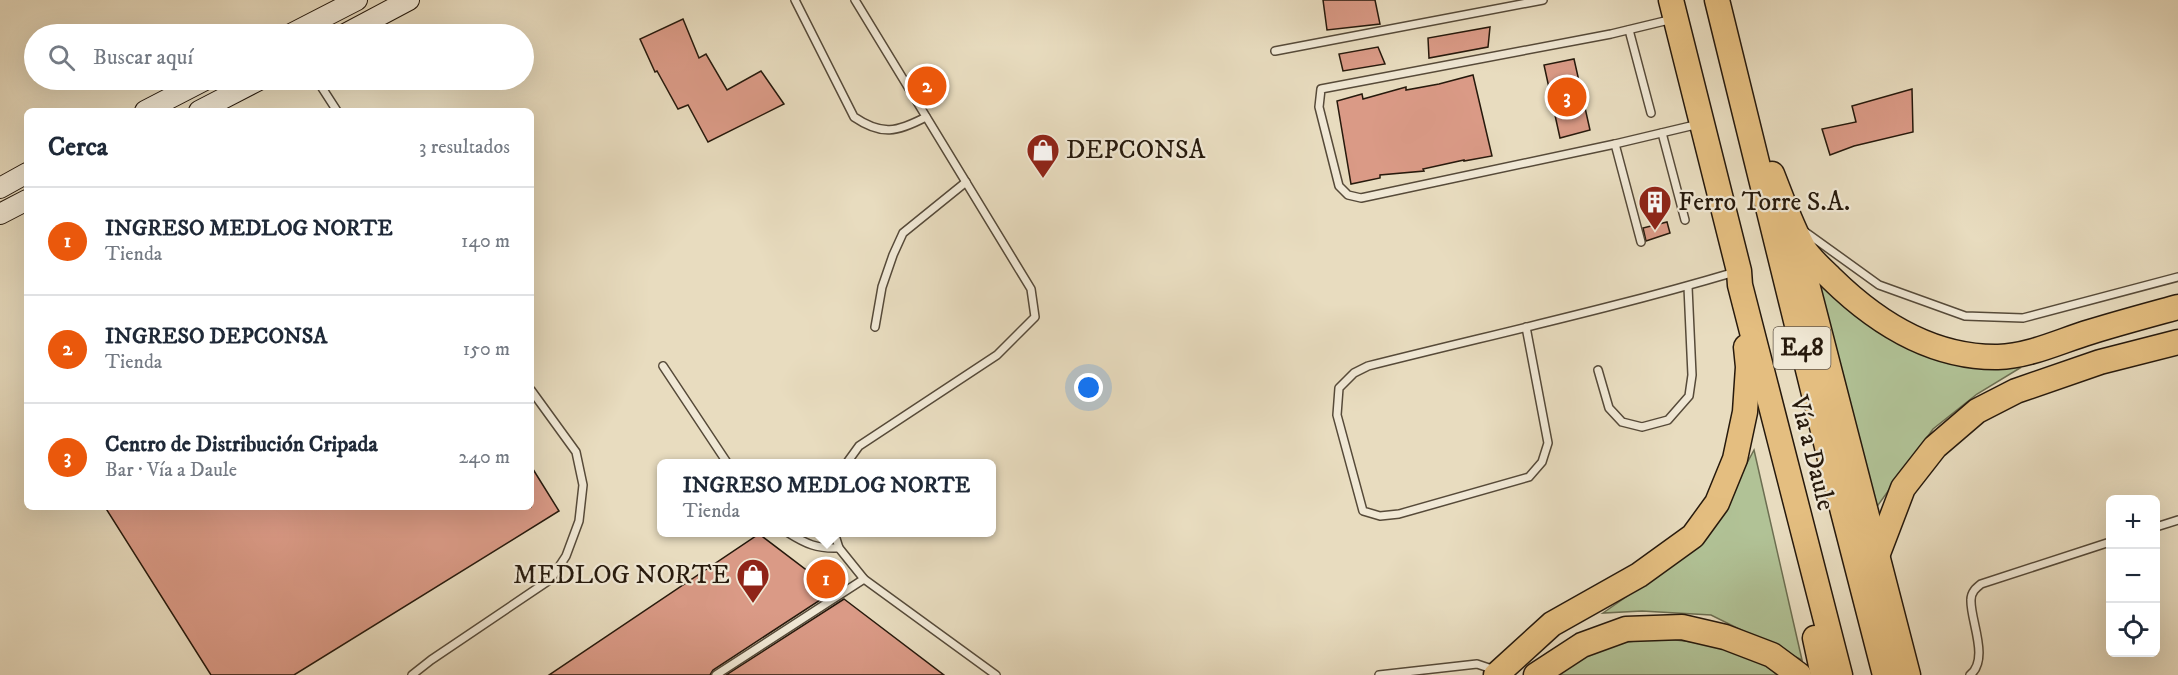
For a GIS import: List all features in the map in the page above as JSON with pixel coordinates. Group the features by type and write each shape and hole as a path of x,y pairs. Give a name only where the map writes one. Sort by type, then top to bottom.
{"highway":[{"name":"Vía a Daule","path":"1717,0 1843,512 1886,675"},
{"name":"Vía a Daule","path":"1673,9 1840,675"},
{"path":"1736,81 1791,222 1805,251 1851,298 1884,323 1921,341 1959,353 1999,357 2042,349 2178,307"},
{"path":"1791,222 1908,675"},
{"path":"1498,673 1552,624 1639,575 1693,536 1717,503 1734,459 1745,411 1748,367 1739,278"},
{"path":"1877,556 1903,488 1935,447 1977,411 2016,391 2100,362 2178,342"},
{"path":"1789,479 1813,631 1823,675"},
{"path":"1843,512 1877,556"},
{"path":"1536,675 1582,645 1626,629 1683,627 1725,637 1772,655 1799,675"}],"street":[{"path":"310,24 357,0"},
{"path":"364,24 409,0"},
{"path":"151,108 186,90"},
{"path":"205,108 240,90"},
{"path":"0,188 24,175"},
{"path":"0,214 24,202"}],"lane":[{"path":"795,0 854,117 869,127 888,130 908,126 926,117"},
{"path":"850,459 859,446 997,355 1035,317 1031,288 855,0"},
{"path":"1275,51 1543,0"},
{"path":"1673,9 1629,30 1321,89 1319,107 1339,186 1348,195 1361,198 1616,144 1701,123"},
{"path":"1629,30 1652,113"},
{"path":"323,90 335,108"},
{"path":"1662,133 1684,220"},
{"path":"1616,144 1641,242"},
{"path":"875,327 882,287 892,255 903,233 966,182"},
{"path":"1791,222 1879,285 1965,316 2023,318 2178,277"},
{"path":"1526,327 1548,443 1542,462 1529,477 1399,514 1380,516 1363,511 1337,415 1339,388 1353,373 1368,366 1688,287 1739,278"},
{"path":"1598,370 1609,408 1622,422 1642,427 1668,420 1689,396 1692,375 1688,287"},
{"path":"663,366 725,459"},
{"path":"412,675 551,579 566,556 579,521 584,485 576,452 534,394"},
{"path":"2160,526 2178,520"},
{"path":"794,537 820,549 839,548"},
{"path":"836,537 839,548 864,579 996,675"},
{"path":"1970,675 1975,671 1978,659 1978,632 1971,599 1974,590 1981,584 2106,543"},
{"path":"716,675 864,579"},
{"path":"1379,675 1478,664 1498,673"}],"green space":[{"path":"1807,262 1897,340 2020,368 1977,394 1933,429 1873,512"},
{"path":"1754,450 1802,660 1711,615 1642,611 1603,613 1692,551 1726,502"},
{"path":"1659,638 1709,644 1747,653 1779,675 1554,675 1566,665 1612,644"}],"building":[{"path":"1323,0 1375,0 1380,24 1327,30"},
{"path":"683,19 699,58 706,54 727,90 761,71 784,104 708,142 688,105 678,109 657,71 655,72 640,39"},
{"path":"1490,27 1488,47 1429,58 1428,38"},
{"path":"1378,47 1385,64 1343,71 1339,54"},
{"path":"1574,59 1590,130 1560,138 1544,65"},
{"path":"1473,75 1492,156 1423,169 1424,171 1380,175 1380,178 1351,184 1337,101 1362,94 1363,99 1406,87 1406,90"},
{"path":"1912,89 1913,132 1854,146 1830,155 1822,129 1856,122 1852,106"},
{"name":"Ferro Torre S.A.","path":"1667,222 1670,233 1646,241 1643,228"},
{"path":"534,471 559,511 294,675 211,675 107,510 534,510"},
{"name":"MEDLOG NORTE","path":"755,537 763,537 834,591 713,670 710,675 549,675"},
{"path":"844,599 944,675 726,675"}],"place":[{"name":"INGRESO DEPCONSA","path":"927,86"},
{"name":"Centro de Distribución Cripada","path":"1567,97"},
{"name":"DEPCONSA","path":"1043,179"},
{"name":"Ferro Torre S.A.","path":"1655,231"},
{"name":"INGRESO MEDLOG NORTE","path":"826,579"},
{"name":"MEDLOG NORTE","path":"753,604"}]}
